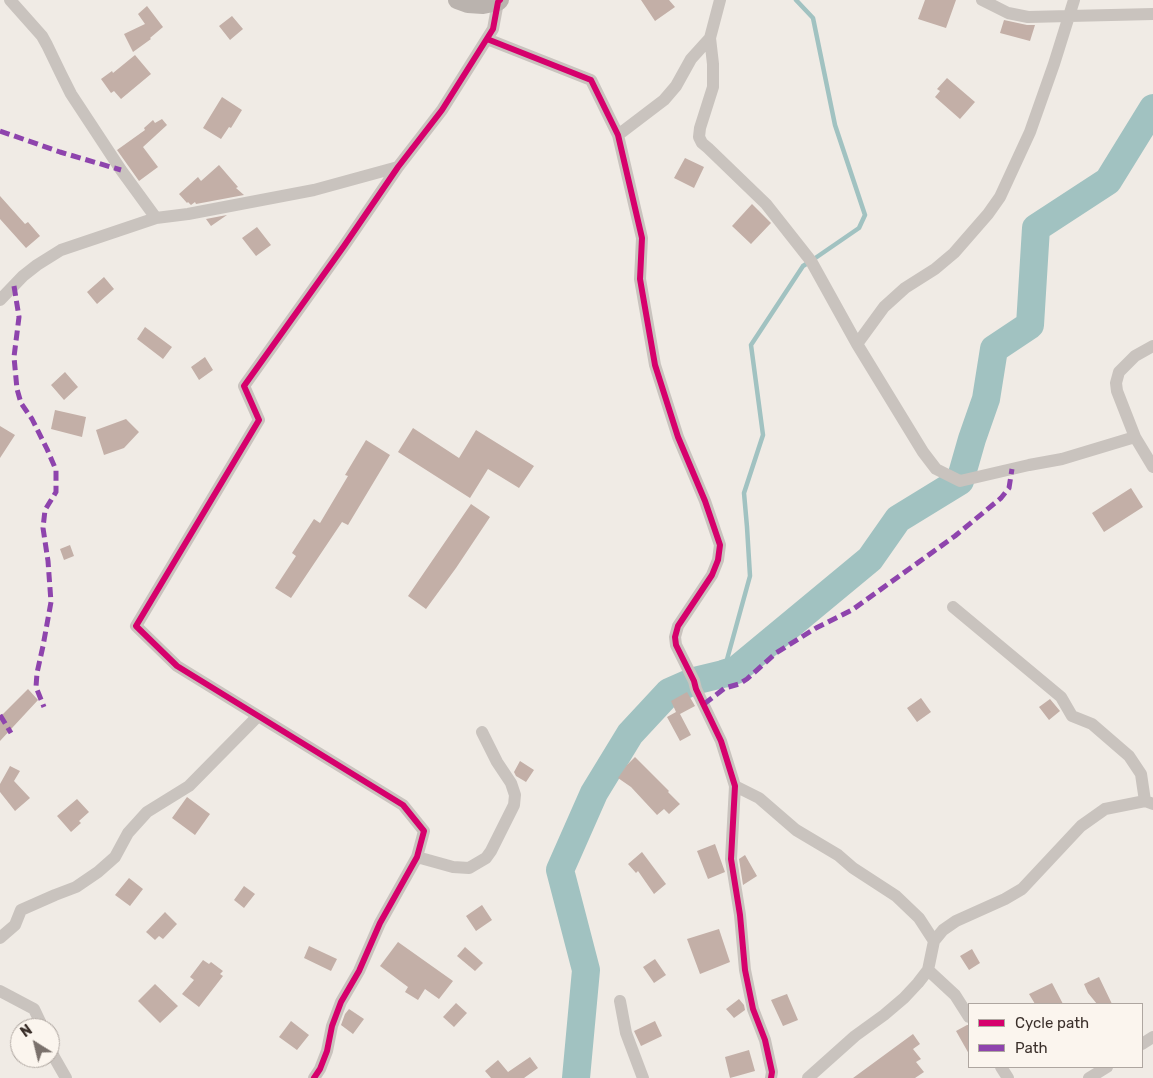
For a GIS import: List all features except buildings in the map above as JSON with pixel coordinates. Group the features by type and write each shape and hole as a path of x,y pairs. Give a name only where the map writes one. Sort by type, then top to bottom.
{"street":[{"path":"10,0 47,45 71,94 121,170 156,218"},
{"path":"314,1078 320,1069 327,1051 332,1026 341,1002 359,971 380,923 417,857 424,831 403,805 176,666 136,626 259,420 244,386 398,166 442,110 493,29 499,1 483,5 468,4 457,0"},
{"path":"720,0 710,38 713,87 700,128 702,143 766,204 812,261 857,344 922,452 936,469 960,481 1062,459 1135,438"},
{"path":"982,0 1008,13 1028,17 1153,14"},
{"path":"857,344 884,307 905,288 935,269 954,253 988,214 1000,197 1030,132 1074,0"},
{"path":"487,38 591,80 618,135 642,238 640,279 655,365 678,437 705,501 720,545 718,560 712,575 678,626 675,637 676,645 721,741 735,786 731,860 740,915 745,970 753,1009 764,1040 772,1078"},
{"path":"618,135 664,100 676,86 691,59 710,38"},
{"path":"0,300 22,276 62,250 156,218 188,214 314,190 398,166"},
{"path":"1153,346 1135,356 1119,372 1116,383 1117,392 1135,438 1153,467"},
{"path":"808,1078 855,1036 904,998 928,970 934,941 943,930 956,921 1004,899 1022,888 1081,826 1105,809 1149,802 1141,774 1129,756 1092,724 1072,716 1061,697 953,607"},
{"path":"0,938 15,925 21,910 76,887 98,872 114,857 128,832 147,812 189,786 258,716"},
{"path":"417,857 453,867 469,868 486,858 491,851 514,805 515,795 511,783 497,762 482,732"},
{"path":"735,786 759,798 796,830 838,855 853,868 896,896 920,918 934,941"},
{"path":"928,970 955,995 968,1015"},
{"path":"0,991 34,1009 38,1018"},
{"path":"620,1002 626,1033 643,1078"},
{"path":"1090,1078 1105,1068"}],"waterway":[{"path":"723,674 750,576 744,493 763,435 751,345 803,266 859,228 865,215 835,125 813,18 796,0"},
{"path":"576,1078 586,970 560,870 594,793 630,734 669,692 694,681 736,670 870,559 898,519 960,481 986,399 994,349 1030,325 1036,228 1108,181 1153,108"}],"marked path":[{"path":"0,131 60,152 121,170"},
{"path":"14,286 19,317 14,357 17,389 21,403 32,419 56,470 56,492 45,510 43,528 51,602 36,687 44,707"},
{"path":"704,704 725,688 739,684 747,679 776,653 816,628 852,610 955,536 1001,498 1009,488 1012,469"},
{"path":"0,715 11,733"}],"cycle path":[{"path":"314,1078 320,1069 327,1051 332,1026 341,1002 359,971 380,923 417,857 424,831 403,805 177,666 136,626 259,420 244,386 398,167 442,110 493,29 500,0"},
{"path":"487,39 591,80 618,135 642,238 640,279 655,365 678,437 705,501 720,545 718,560 712,575 678,626 675,637 676,645 721,741 735,786 731,859 740,915 745,970 753,1009 765,1040 772,1072 771,1078"}]}
